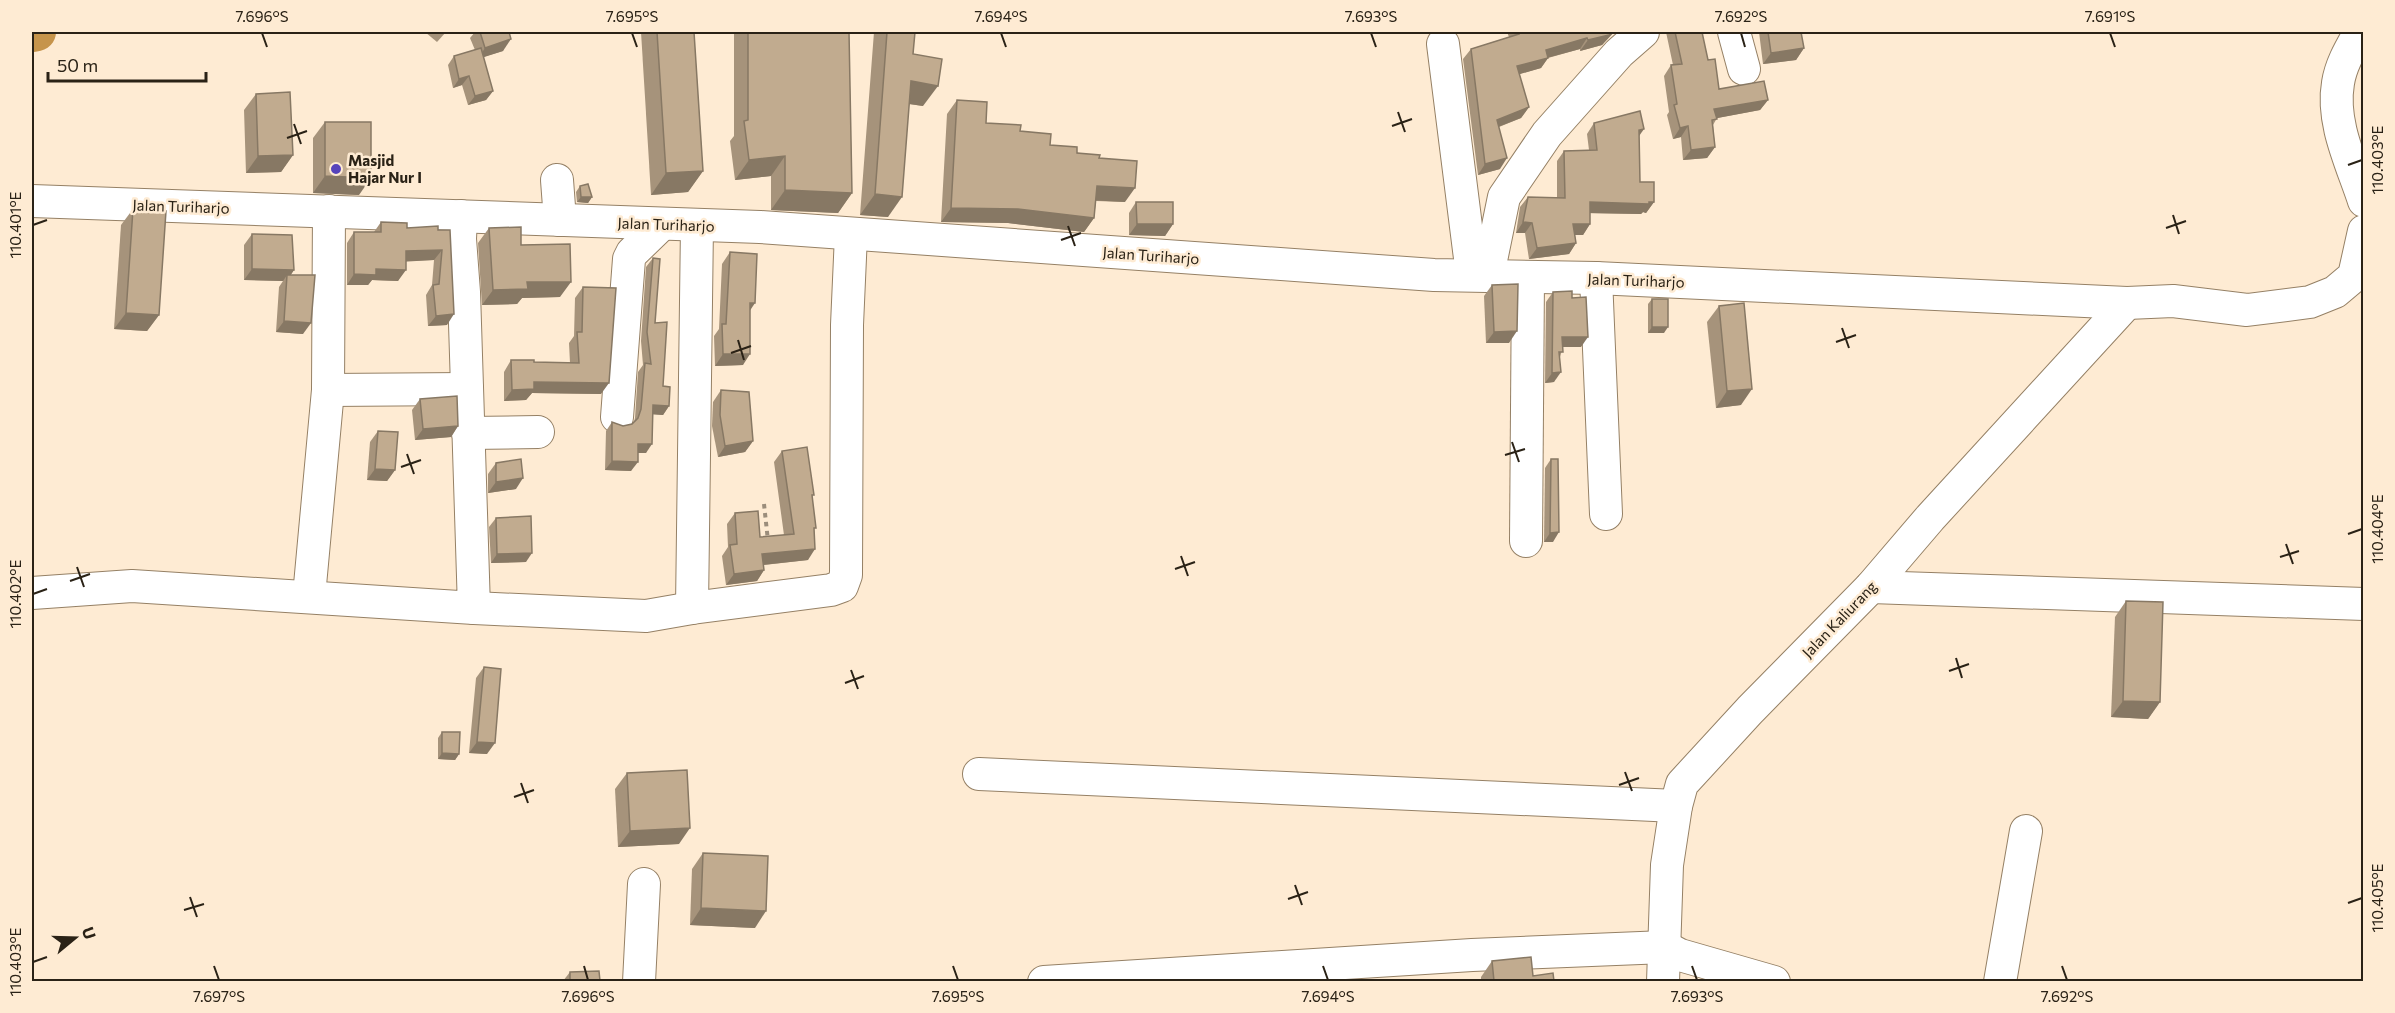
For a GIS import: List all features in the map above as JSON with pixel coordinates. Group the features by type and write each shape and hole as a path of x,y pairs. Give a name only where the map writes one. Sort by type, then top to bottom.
{"street":[{"path":"1480,274 1503,197 1547,134 1619,53 1643,32"},
{"path":"1734,32 1744,69"},
{"path":"2360,32 2346,58 2338,83 2337,119 2364,201"},
{"path":"1443,44 1480,274"},
{"path":"557,180 560,220"},
{"name":"Jalan Turiharjo","path":"32,201 697,225 1434,275 1480,274 1596,278 2127,303 2173,301 2247,310 2310,302 2335,292 2354,276 2364,231"},
{"path":"309,596 328,390 329,211"},
{"path":"461,216 474,608"},
{"path":"617,417 629,259 632,253 662,224"},
{"path":"692,608 697,225"},
{"path":"32,593 132,586 474,608 646,616 840,589 846,575 847,325 851,235"},
{"path":"1526,541 1528,277"},
{"path":"1596,278 1606,514"},
{"name":"Jalan Kaliurang","path":"1663,981 1667,865 1676,806 1682,784 1871,587 1930,518 2127,303"},
{"path":"328,390 467,388"},
{"path":"468,433 538,432"},
{"path":"1871,587 2364,604"},
{"path":"979,774 1676,806"},
{"path":"2000,981 2025,831"},
{"path":"639,981 644,884"},
{"path":"1044,981 1473,968 1665,947 1680,955 1768,981"}],"path":[{"path":"764,504 769,551"}],"building":[{"path":"480,32 509,32 511,39 485,48"},
{"path":"657,32 694,32 703,171 666,173"},
{"path":"748,32 849,32 852,193 785,190 785,156 749,160 744,121 748,120"},
{"path":"887,32 915,32 913,54 942,59 938,86 911,81 902,197 875,194"},
{"path":"1518,32 1612,32 1609,35 1588,40 1587,38 1546,50 1548,58 1517,66 1529,107 1497,120 1507,158 1485,164 1471,49 1519,34"},
{"path":"1675,32 1702,32 1708,60 1715,59 1719,89 1764,81 1768,100 1714,109 1717,119 1712,120 1715,147 1691,150 1688,126 1680,128 1674,105 1677,104 1671,65 1682,64"},
{"path":"1768,32 1801,32 1804,48 1771,53"},
{"path":"481,48 493,91 475,96 469,76 459,79 454,56"},
{"path":"290,92 293,155 258,156 256,94"},
{"path":"957,100 987,102 986,123 1021,125 1020,131 1051,134 1050,145 1077,147 1077,153 1100,155 1099,158 1137,161 1135,188 1097,186 1094,218 1018,209 951,208"},
{"path":"1640,111 1644,129 1639,130 1640,182 1654,182 1654,202 1649,202 1649,204 1590,202 1590,224 1573,224 1576,243 1537,248 1532,223 1523,222 1528,197 1565,198 1564,151 1597,150 1594,123"},
{"path":"325,122 371,122 371,178 325,176"},
{"path":"588,184 592,197 581,197 580,186"},
{"path":"1136,202 1173,202 1173,224 1137,224"},
{"path":"133,209 166,211 159,315 126,313"},
{"path":"381,222 407,223 407,228 438,226 438,230 450,230 454,314 436,316 433,285 439,284 442,250 406,251 406,270 376,269 376,275 354,274 354,232 381,232"},
{"path":"521,227 521,245 570,244 571,282 527,282 528,289 493,290 489,228"},
{"path":"252,234 292,235 294,270 252,269"},
{"path":"730,252 757,254 755,303 750,303 750,354 723,354 722,324 726,324"},
{"path":"653,258 660,259 655,323 667,322 663,386 670,387 669,406 653,405 652,444 638,444 638,462 612,461 612,422 623,426 632,424 638,418 641,409 645,363 651,364 647,332"},
{"path":"287,275 315,275 311,323 284,321"},
{"path":"1518,284 1517,331 1494,332 1492,285"},
{"path":"583,287 616,288 609,383 534,382 534,389 512,390 511,360 579,363 577,332 582,332"},
{"path":"1572,291 1572,298 1586,297 1588,337 1562,337 1563,352 1559,352 1561,372 1552,373 1553,292"},
{"path":"1652,299 1668,299 1668,327 1652,327"},
{"path":"1744,303 1752,389 1727,391 1719,306"},
{"path":"721,390 749,392 753,441 725,446 720,415"},
{"path":"457,396 458,426 423,429 420,399"},
{"path":"378,431 398,432 395,470 375,469"},
{"path":"807,447 814,495 812,495 816,528 814,528 815,549 762,554 764,570 734,574 730,545 737,544 735,513 758,511 760,537 794,534 782,451"},
{"path":"521,459 523,478 496,482 496,463"},
{"path":"1551,459 1558,459 1559,532 1550,533"},
{"path":"531,516 532,553 497,554 496,518"},
{"path":"2126,601 2163,602 2160,702 2123,701"},
{"path":"484,667 501,669 495,743 477,742"},
{"path":"442,732 460,732 459,754 442,753"},
{"path":"687,770 690,828 630,831 627,773"},
{"path":"703,853 768,856 766,911 701,908"},
{"path":"1531,957 1533,976 1553,973 1554,981 1494,981 1492,961"},
{"path":"599,971 600,981 570,981 570,972"}],"waterway":[{"path":"32,33 37,32"}],"place":[{"name":"Masjid Hajar Nur I","path":"336,169"}]}
